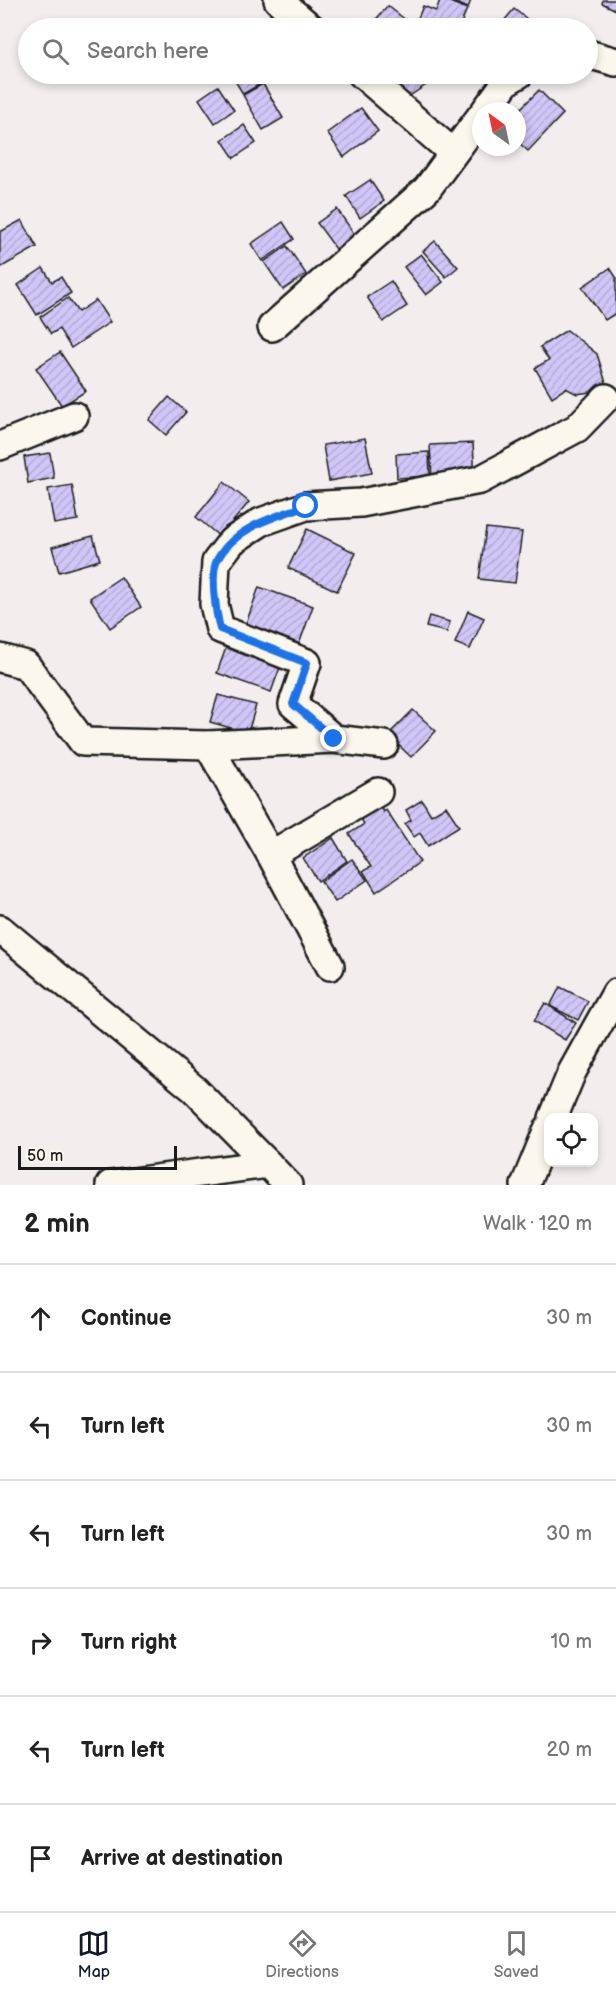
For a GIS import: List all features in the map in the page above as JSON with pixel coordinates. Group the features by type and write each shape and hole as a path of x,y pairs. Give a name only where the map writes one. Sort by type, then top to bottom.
{"street":[{"path":"278,0 299,18"},
{"path":"598,57 616,62"},
{"path":"374,84 453,153"},
{"path":"492,102 505,84"},
{"path":"272,327 427,189 472,128"},
{"path":"334,739 293,704 307,663 220,629 214,604 216,562 232,541 261,522 306,506 361,503 480,480 577,428 606,398"},
{"path":"0,446 74,416"},
{"path":"0,658 26,665 83,742 208,745 334,739 384,745"},
{"path":"208,745 271,855 330,966"},
{"path":"271,855 378,792"},
{"path":"0,929 194,1089 288,1185"},
{"path":"555,1113 572,1072 616,993"},
{"path":"525,1185 544,1141"},
{"path":"113,1185 268,1164"}],"building":[{"path":"440,0 467,9 463,18 418,18 423,6 436,11"},
{"path":"449,0 471,0 468,8"},
{"path":"603,0 616,0 616,10 602,3"},
{"path":"388,6 403,18 377,18"},
{"path":"514,9 526,18 506,18"},
{"path":"237,84 260,84 243,94"},
{"path":"263,84 283,118 263,130 243,95"},
{"path":"390,84 428,84 402,101"},
{"path":"218,86 234,110 215,123 199,99"},
{"path":"539,90 563,114 528,151 526,149 526,103"},
{"path":"361,108 378,131 344,157 327,133"},
{"path":"244,125 256,143 234,158 222,140"},
{"path":"370,180 384,201 360,218 346,196"},
{"path":"337,209 355,235 336,249 317,223"},
{"path":"22,220 37,247 0,268 0,232"},
{"path":"283,222 294,239 262,261 251,244"},
{"path":"435,241 458,267 446,277 423,251"},
{"path":"287,246 306,274 283,290 264,262"},
{"path":"421,254 443,282 426,295 404,267"},
{"path":"43,268 52,282 61,277 71,293 37,315 18,285"},
{"path":"610,268 616,277 616,313 605,320 582,287"},
{"path":"391,281 407,306 383,322 367,297"},
{"path":"68,298 78,312 96,300 110,322 71,348 59,329 51,334 40,317"},
{"path":"567,330 597,354 606,383 590,392 577,394 566,388 552,397 535,368 549,360 540,347"},
{"path":"60,352 86,391 62,406 36,368"},
{"path":"169,397 186,412 166,435 149,420"},
{"path":"365,438 372,473 329,481 323,445"},
{"path":"473,443 475,478 432,480 430,445"},
{"path":"429,452 430,476 397,478 396,454"},
{"path":"50,453 54,478 28,483 24,457"},
{"path":"224,482 249,502 220,537 196,517"},
{"path":"72,485 78,520 54,524 48,489"},
{"path":"486,528 522,532 515,583 479,579"},
{"path":"307,529 356,553 337,591 288,568"},
{"path":"93,536 100,560 59,572 52,547"},
{"path":"121,577 141,607 110,628 90,598"},
{"path":"259,587 313,606 298,647 244,629"},
{"path":"468,611 484,618 470,649 455,643"},
{"path":"429,616 450,622 447,632 426,627"},
{"path":"228,642 282,662 271,692 217,673"},
{"path":"218,695 256,705 248,733 210,722"},
{"path":"413,710 436,731 411,757 388,735"},
{"path":"376,800 383,812 386,810 420,862 376,892 363,871 371,867 349,834 364,824 357,812"},
{"path":"422,800 431,815 446,806 459,826 428,846 420,833 414,837 405,824 411,820 406,810"},
{"path":"333,838 347,861 318,881 303,858"},
{"path":"352,859 367,880 335,902 321,881"},
{"path":"560,987 588,1001 578,1020 550,1006"},
{"path":"545,1003 576,1023 565,1040 534,1021"}],"route":[{"path":"306,506 261,522 232,541 216,562 214,604 220,629 307,663 293,704 334,739"}]}
